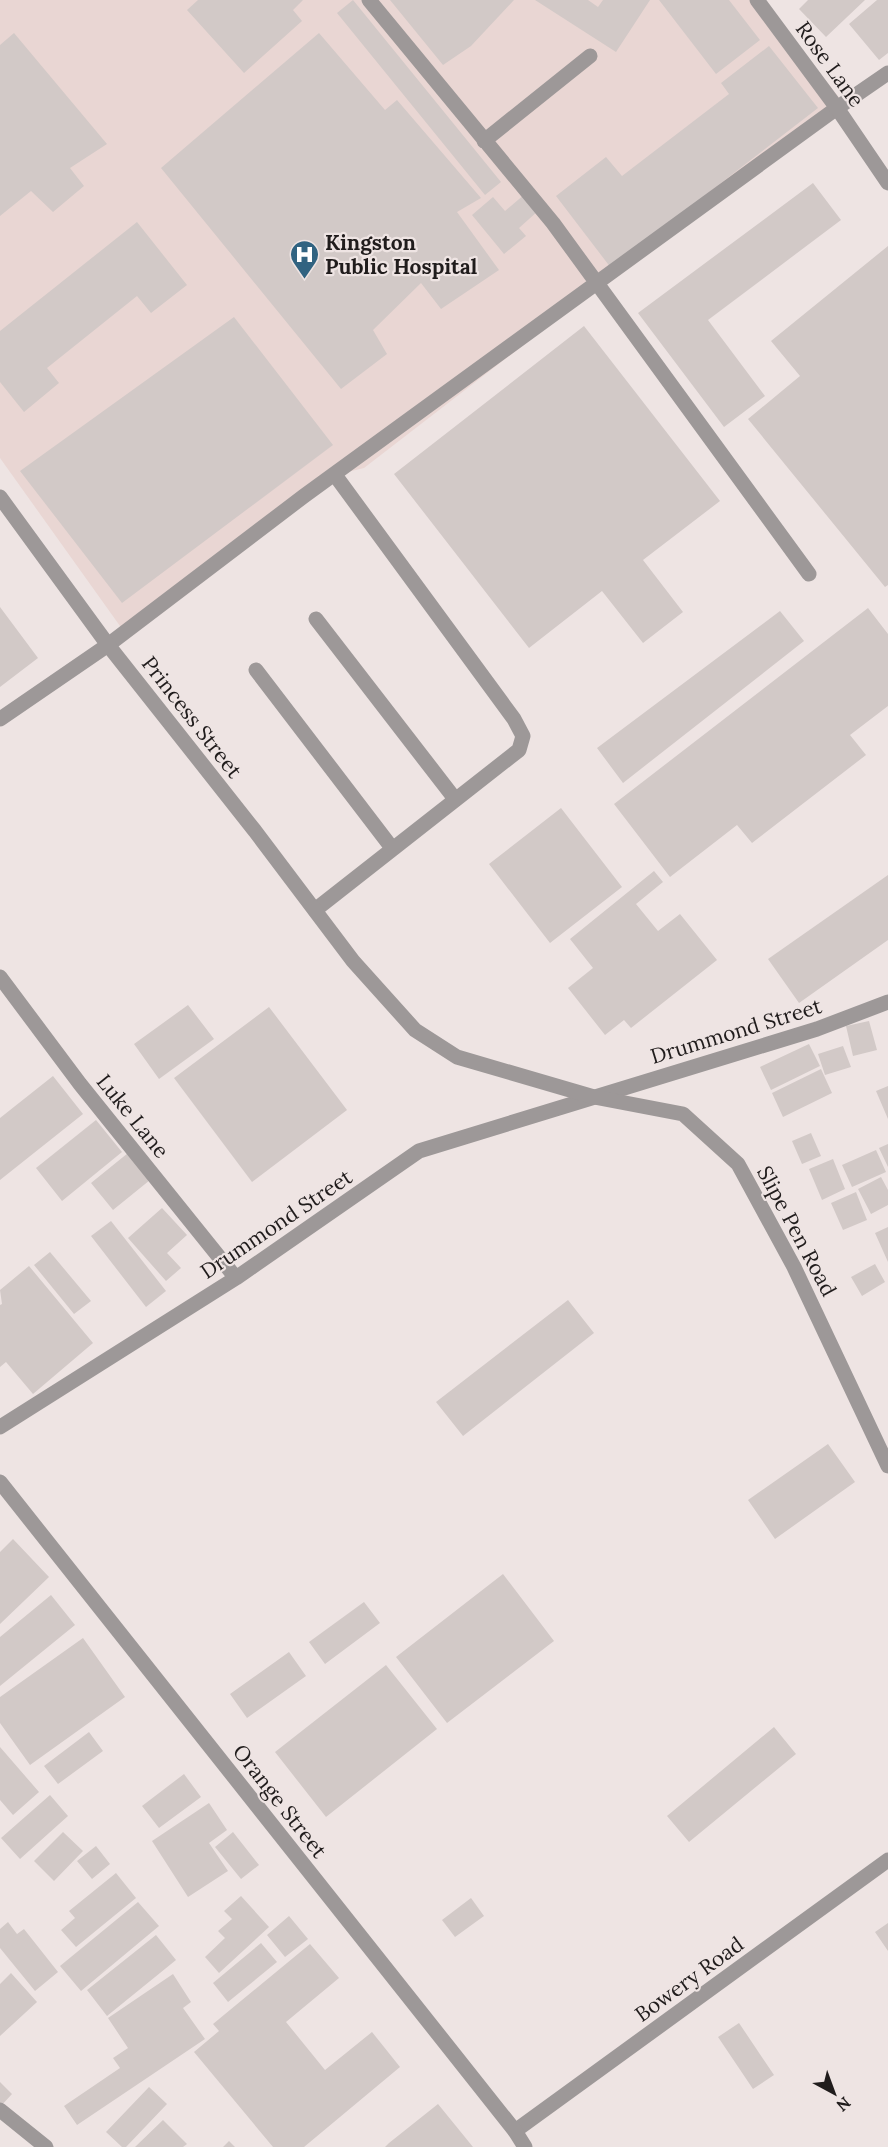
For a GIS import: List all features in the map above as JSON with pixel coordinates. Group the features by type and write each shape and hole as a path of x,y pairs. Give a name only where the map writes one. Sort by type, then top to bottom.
{"street":[{"path":"369,0 553,223 809,574"},
{"name":"Rose Lane","path":"757,0 837,108 888,183"},
{"path":"484,141 590,56"},
{"path":"0,719 108,645 335,474 888,73"},
{"path":"315,910 519,750 523,736 507,710 335,474"},
{"name":"Princess Street","path":"0,497 108,645 353,961 415,1030 457,1057 594,1097"},
{"path":"316,620 455,799"},
{"path":"256,670 392,848"},
{"name":"Luke Lane","path":"0,977 80,1084 236,1278"},
{"name":"Drummond Street","path":"0,1427 236,1278 419,1150 817,1029 888,1002"},
{"name":"Slipe Pen Road","path":"594,1097 683,1114 738,1164 794,1267 884,1450 888,1466"},
{"name":"Orange Street","path":"0,1482 515,2131 525,2147"},
{"name":"Bowery Road","path":"515,2131 888,1860"},
{"path":"0,2110 46,2147"}],"shaded area":[{"name":"Kingston Public Hospital","path":"0,0 763,0 841,100 364,468 335,475 125,633 0,458"}],"building":[{"path":"198,0 303,0 293,10 302,21 244,73 187,10"},
{"path":"353,0 501,182 485,195 337,13"},
{"path":"390,0 514,0 471,46 443,65"},
{"path":"535,0 588,0 598,7 603,0 650,0 616,52"},
{"path":"659,0 729,0 760,40 716,74"},
{"path":"808,0 865,0 826,37 799,9"},
{"path":"877,0 888,0 888,53 879,60 849,24"},
{"path":"14,33 107,144 70,168 84,186 53,212 31,191 0,216 0,45"},
{"path":"319,33 385,110 397,100 481,198 457,212 499,270 441,309 421,283 373,330 387,354 341,389 161,168"},
{"path":"769,46 818,108 611,268 556,196 606,157 622,176 729,94 721,83"},
{"path":"813,183 841,220 708,320 765,396 724,427 638,313"},
{"path":"525,194 538,211 519,228 526,236 504,254 472,215 493,197 505,211"},
{"path":"137,222 187,285 151,313 137,296 47,368 59,383 24,412 0,382 0,331"},
{"path":"888,246 888,585 885,587 748,419 800,376 771,341"},
{"path":"234,317 333,445 122,603 20,471"},
{"path":"584,326 720,501 643,560 683,612 643,643 602,591 529,648 394,474"},
{"path":"0,607 38,658 0,687"},
{"path":"868,608 888,634 888,706 850,735 866,755 752,843 737,825 670,877 614,804"},
{"path":"780,611 804,641 623,783 597,748"},
{"path":"561,808 622,887 550,943 489,864"},
{"path":"654,871 663,882 636,904 658,931 680,914 717,960 631,1028 624,1020 605,1035 568,988 593,968 570,939"},
{"path":"888,875 888,940 799,1003 768,959"},
{"path":"188,1005 214,1039 159,1079 134,1044"},
{"path":"269,1007 347,1110 252,1182 174,1078"},
{"path":"869,1021 877,1050 853,1056 846,1026"},
{"path":"809,1044 820,1066 771,1090 760,1067"},
{"path":"843,1046 851,1067 825,1075 818,1054"},
{"path":"821,1069 832,1093 783,1117 772,1093"},
{"path":"53,1076 83,1114 0,1180 0,1118"},
{"path":"888,1086 888,1119 876,1091"},
{"path":"96,1120 122,1152 62,1201 36,1168"},
{"path":"811,1133 821,1156 802,1164 792,1141"},
{"path":"888,1144 888,1167 879,1148"},
{"path":"876,1150 886,1172 852,1187 842,1165"},
{"path":"128,1153 150,1180 113,1210 91,1183"},
{"path":"833,1159 845,1189 822,1200 809,1169"},
{"path":"881,1177 888,1190 888,1205 871,1214 858,1189"},
{"path":"856,1192 867,1220 843,1230 831,1203"},
{"path":"162,1208 187,1235 167,1253 181,1268 166,1281 128,1238"},
{"path":"111,1221 166,1291 146,1307 91,1236"},
{"path":"888,1227 888,1262 875,1233"},
{"path":"50,1252 91,1301 74,1314 34,1265"},
{"path":"875,1264 885,1282 862,1296 851,1277"},
{"path":"29,1266 93,1343 33,1394 6,1362 0,1367 0,1305 2,1304 0,1290"},
{"path":"568,1300 594,1333 463,1436 436,1402"},
{"path":"828,1444 855,1482 775,1539 748,1500"},
{"path":"13,1539 49,1577 0,1624 0,1552"},
{"path":"503,1574 554,1641 447,1723 396,1657"},
{"path":"51,1595 75,1625 0,1686 0,1637"},
{"path":"364,1602 380,1623 325,1664 309,1642"},
{"path":"83,1638 125,1697 30,1765 0,1723 0,1697"},
{"path":"289,1652 306,1676 247,1718 230,1694"},
{"path":"386,1665 437,1729 326,1817 275,1752"},
{"path":"774,1727 796,1754 689,1842 667,1816"},
{"path":"89,1732 103,1751 58,1784 44,1766"},
{"path":"0,1747 39,1792 13,1815 0,1800"},
{"path":"184,1774 201,1797 159,1828 142,1806"},
{"path":"50,1795 68,1816 20,1859 1,1838"},
{"path":"209,1803 227,1830 209,1843 228,1871 188,1897 152,1841"},
{"path":"63,1832 83,1851 54,1881 34,1861"},
{"path":"233,1832 259,1865 241,1879 215,1847"},
{"path":"96,1846 110,1864 92,1879 77,1861"},
{"path":"116,1873 136,1898 76,1947 61,1930 75,1918 69,1911"},
{"path":"241,1896 269,1927 219,1973 205,1957 225,1938 218,1931 232,1919 224,1911"},
{"path":"471,1898 484,1916 455,1937 442,1920"},
{"path":"138,1902 159,1926 81,1991 60,1966"},
{"path":"289,1916 308,1939 285,1957 267,1935"},
{"path":"8,1922 17,1934 24,1929 58,1972 35,1991 0,1948 0,1929"},
{"path":"888,1923 888,1951 875,1932"},
{"path":"156,1935 176,1960 107,2016 87,1990"},
{"path":"261,1943 277,1962 228,2002 213,1983"},
{"path":"310,1944 339,1978 286,2022 325,2070 372,2032 400,2067 304,2147 273,2147 194,2052 219,2031 213,2024"},
{"path":"11,1973 37,2002 0,2036 0,1984"},
{"path":"173,1974 191,2002 183,2008 205,2039 77,2125 64,2106 120,2068 113,2058 128,2048 108,2018"},
{"path":"739,2023 774,2075 753,2089 718,2037"},
{"path":"0,2082 12,2094 0,2107"},
{"path":"149,2087 167,2104 126,2147 122,2147 106,2132"},
{"path":"438,2104 473,2147 385,2147 389,2143"},
{"path":"163,2120 187,2144 183,2147 135,2147"},
{"path":"229,2141 235,2147 223,2147"}],"place":[{"name":"Kingston Public Hospital","path":"304,280"}]}
